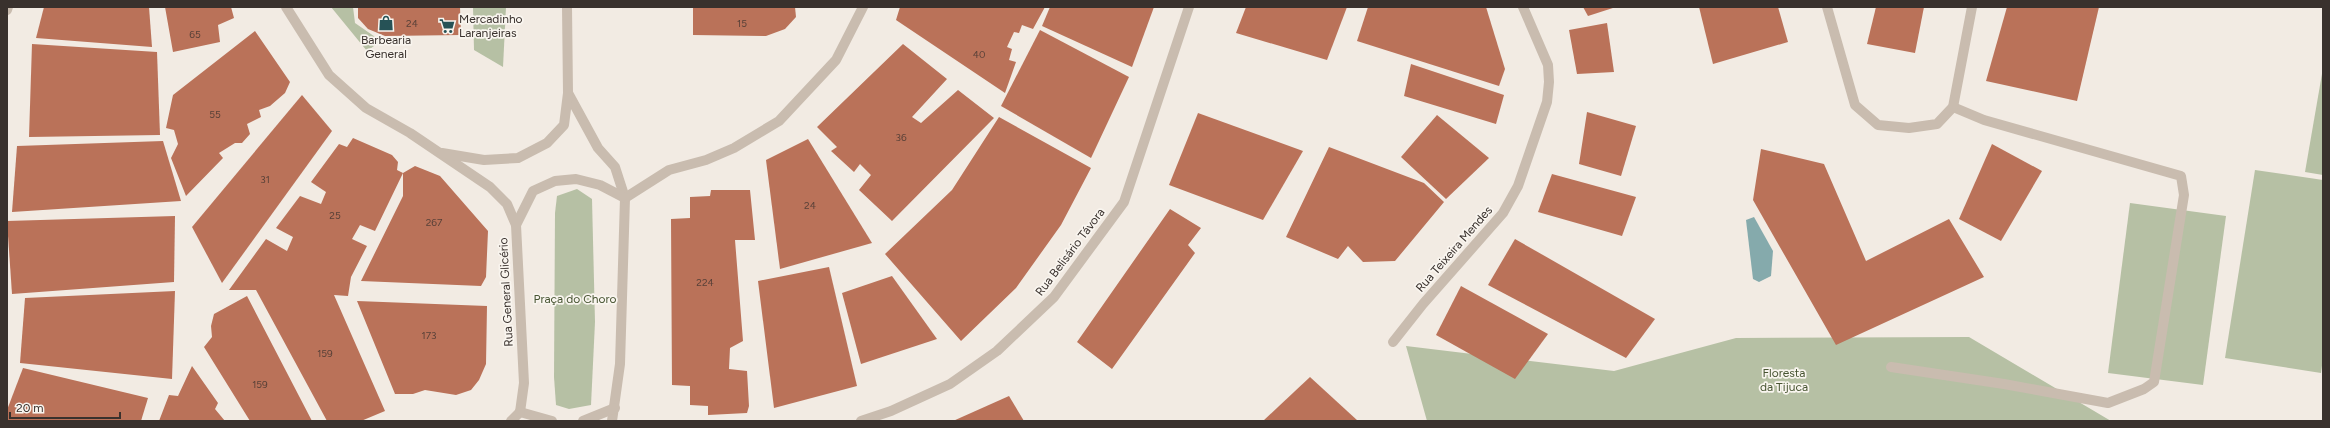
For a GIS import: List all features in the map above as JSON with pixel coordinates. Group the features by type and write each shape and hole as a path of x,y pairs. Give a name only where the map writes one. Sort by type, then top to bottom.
{"street":[{"path":"286,7 329,75 366,108 410,133 490,187 508,204 516,225"},
{"path":"439,152 484,160 518,158 547,143 564,125 568,93 567,7"},
{"path":"625,198 669,170 706,160 734,148 779,121 836,60 863,7"},
{"name":"Rua Belisário Távora","path":"861,421 891,411 950,384 997,351 1054,298 1124,202 1189,7"},
{"name":"Rua Teixeira Mendes","path":"1394,342 1423,304 1503,213 1518,186 1547,102 1549,82 1548,65 1523,7"},
{"path":"1827,7 1856,105 1878,125 1909,128 1937,124 1953,107 1972,7"},
{"path":"568,93 595,142 615,167 625,198 620,364 612,421"},
{"path":"1891,367 2004,384 2108,403 2144,388 2154,382 2184,195 2181,176 1991,122 1953,107"},
{"name":"Rua General Glicério","path":"520,412 524,383 516,225 533,191 555,181 576,179 600,185 625,198"},
{"path":"583,421 615,408"},
{"path":"511,421 520,412 552,421"}],"green space":[{"path":"331,7 353,7 355,23 381,41 367,51"},
{"path":"473,7 506,7 503,67 474,50"},
{"path":"2323,68 2323,175 2305,172"},
{"path":"2255,170 2323,180 2323,358 2321,373 2225,358"},
{"name":"Praça do Choro","path":"577,189 592,199 595,322 591,405 569,409 556,405 554,377 555,213 557,196"},
{"path":"2130,203 2226,216 2203,385 2108,373"},
{"name":"Floresta da Tijuca","path":"1969,337 2111,421 1427,421 1406,346 1614,371 1736,338"}],"water":[{"path":"1754,217 1773,251 1771,276 1759,282 1753,279 1746,220"}],"building":[{"path":"44,7 149,7 152,47 36,38"},
{"path":"165,7 231,7 234,18 218,25 220,42 173,52"},
{"path":"358,7 460,7 461,35 385,36 368,29 358,18"},
{"path":"693,7 795,7 796,17 785,29 766,36 693,35"},
{"path":"900,7 1045,7 1033,29 1022,25 1019,33 1014,32 1007,47 1012,49 1009,60 1016,62 1005,93 896,20"},
{"path":"1050,7 1154,7 1132,67 1042,26"},
{"path":"1246,7 1347,7 1327,60 1236,33"},
{"path":"1368,7 1486,7 1505,69 1499,86 1357,41"},
{"path":"1583,7 1616,7 1588,16"},
{"path":"1699,7 1778,7 1788,42 1713,64"},
{"path":"1876,7 1924,7 1915,53 1867,44"},
{"path":"2007,7 2099,7 2077,101 1986,81"},
{"path":"1607,23 1614,72 1577,74 1569,30"},
{"path":"1040,30 1129,77 1091,158 1001,106"},
{"path":"255,31 290,82 285,93 270,106 259,110 261,117 247,124 250,134 242,143 235,143 219,153 223,158 186,196 171,158 178,144 174,130 166,128 173,95"},
{"path":"32,44 157,52 160,135 29,137"},
{"path":"903,44 947,79 912,117 921,123 958,90 994,118 892,221 859,190 871,175 860,164 854,172 831,151 837,147 817,127"},
{"path":"1411,64 1504,95 1496,124 1404,96"},
{"path":"302,95 332,131 222,283 192,227"},
{"path":"1587,112 1636,126 1621,176 1579,164"},
{"path":"1198,113 1303,151 1263,220 1169,185"},
{"path":"1437,115 1489,158 1446,199 1401,157"},
{"path":"999,117 1091,168 1061,225 1016,288 961,341 885,254 952,190"},
{"path":"353,138 392,155 398,162 397,170 403,173 375,231 360,225 352,239 367,246 351,277 348,296 334,295 385,411 361,421 327,421 256,290 229,290 266,239 287,251 293,237 276,228 300,196 321,204 326,192 311,182 339,144 347,147"},
{"path":"808,139 872,243 780,269 766,160"},
{"path":"163,141 181,201 12,212 17,146"},
{"path":"1992,144 2042,171 2001,241 1959,219"},
{"path":"1329,147 1424,183 1444,202 1395,261 1363,262 1348,246 1338,259 1286,237"},
{"path":"1761,149 1824,164 1866,261 1949,219 1984,277 1836,345 1753,200"},
{"path":"415,166 440,176 488,231 486,277 481,286 361,281 403,196 403,173"},
{"path":"1552,174 1636,197 1622,236 1538,212"},
{"path":"711,190 750,190 755,240 735,240 743,341 730,348 729,369 747,371 749,406 747,413 708,415 708,406 690,405 690,386 672,385 671,219 690,218 690,197 710,196"},
{"path":"1170,209 1201,228 1188,245 1195,253 1112,369 1077,342"},
{"path":"175,216 174,282 12,294 7,221"},
{"path":"1515,239 1655,319 1626,358 1488,285"},
{"path":"829,267 857,386 774,408 758,281"},
{"path":"892,276 937,339 861,364 842,293"},
{"path":"1461,286 1548,334 1515,379 1436,335"},
{"path":"175,291 172,379 20,363 25,298"},
{"path":"247,296 312,421 250,421 204,347 212,337 211,326 214,314"},
{"path":"357,301 487,306 486,364 479,380 471,390 456,395 425,390 413,394 395,394"},
{"path":"192,366 218,403 215,409 225,421 159,421 169,395 178,396"},
{"path":"23,368 148,398 141,421 7,421 7,410"},
{"path":"1310,377 1358,421 1263,421"},
{"path":"1009,396 1024,421 953,421"}],"place":[{"name":"Barbearia General","path":"386,23"},
{"name":"Mercadinho Laranjeiras","path":"447,26"}]}
